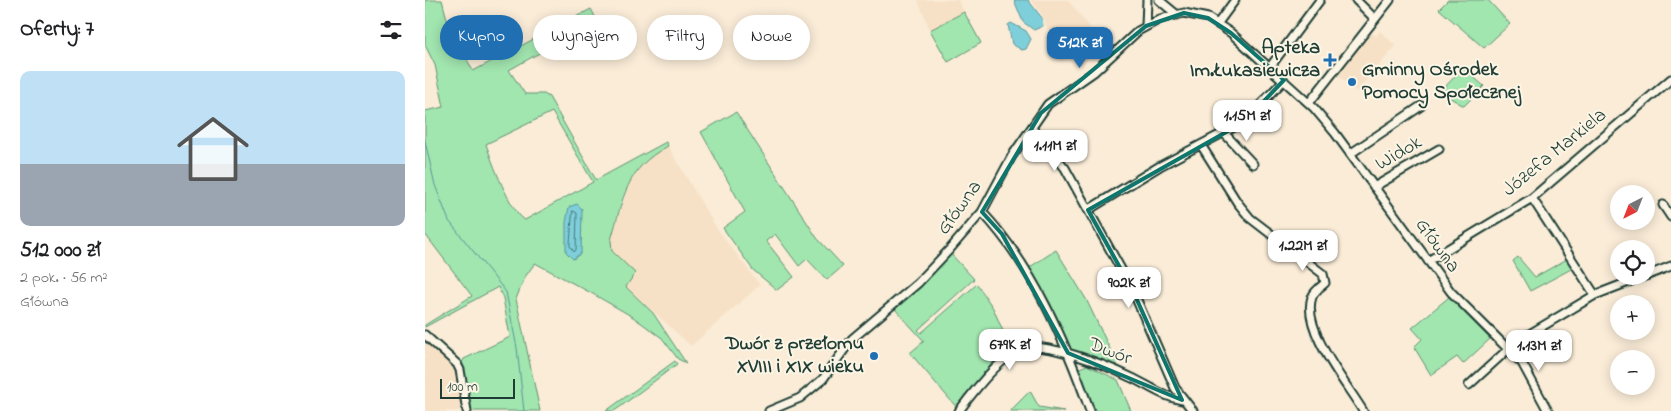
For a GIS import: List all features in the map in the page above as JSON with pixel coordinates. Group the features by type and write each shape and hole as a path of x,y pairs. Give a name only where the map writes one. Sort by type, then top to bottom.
{"street":[{"path":"1146,26 1147,0"},
{"path":"1159,0 1176,14"},
{"path":"1218,23 1235,0"},
{"path":"1270,68 1320,0"},
{"path":"1355,0 1374,18"},
{"path":"1309,103 1390,0"},
{"name":"Główna","path":"769,411 800,398 823,379 852,339 918,283 981,212 1012,156 1048,104 1094,72 1128,39 1146,26 1176,14 1193,13 1218,23 1309,103 1350,154 1428,261 1466,309 1509,348 1522,363 1548,411"},
{"name":"Józefa Markiela","path":"1428,261 1531,198 1671,79"},
{"path":"1088,210 1160,166 1224,133 1252,114 1284,80"},
{"path":"1350,154 1421,106"},
{"path":"1032,128 1056,155 1088,210 1133,291 1175,388 1182,400 1193,411"},
{"path":"1224,133 1253,164"},
{"path":"1201,145 1237,202 1250,218 1323,274 1325,283 1312,296 1313,328 1324,351 1363,411"},
{"name":"Widok","path":"1374,187 1439,150"},
{"path":"1531,198 1595,296"},
{"path":"1663,205 1671,217"},
{"path":"981,212 1013,249 1068,353 1090,411"},
{"path":"1655,272 1671,266"},
{"path":"1469,385 1495,364 1509,348 1595,296 1622,285"},
{"path":"425,335 457,364 460,370 467,411"},
{"name":"Dwór","path":"959,411 990,373 1022,349 1034,348 1068,353 1131,377 1170,398 1182,400"}],"highlighted area":[{"path":"1184,13 1208,18 1231,33 1284,80 1244,122 1088,210 1133,291 1182,400 1068,353 1002,234 982,212 1041,113 1146,26"}],"shaded area":[{"path":"918,0 958,0 964,12 930,30"},
{"path":"1031,0 1068,0 1105,47 1080,65 1072,54 1061,62 1042,15"},
{"path":"1380,31 1396,46 1356,92 1337,74 1370,32 1376,36"},
{"path":"668,146 717,229 760,285 691,346 626,287 634,273 612,252 611,240 632,175 649,156"},
{"path":"425,339 456,367 463,411 425,411"}],"green space":[{"path":"425,0 442,0 446,15 440,15 440,60 467,60 473,71 494,60 523,60 523,45 533,39 533,57 509,70 525,94 544,94 549,97 596,180 666,142 668,146 643,164 628,185 611,240 612,251 635,273 626,287 653,313 686,363 678,359 662,338 633,317 535,263 525,277 516,299 540,411 470,411 461,364 464,359 510,337 503,298 498,287 425,327 425,325 472,296 425,234 425,111 444,107 435,65 425,45","holes":["552,112 593,182 525,220 513,207 497,174 486,144"]},
{"path":"1448,0 1488,0 1510,24 1484,48 1439,9"},
{"path":"591,9 594,15 580,15"},
{"path":"964,12 981,43 948,62 930,30"},
{"path":"1463,68 1484,86 1464,106 1440,92"},
{"path":"736,112 817,238 843,266 827,280 807,259 799,266 775,234 766,241 794,277 777,290 753,270 723,228 745,212 701,132"},
{"path":"1056,250 1086,299 1120,370 1069,351 1027,269"},
{"path":"950,253 974,279 918,330 921,333 977,284 993,308 1012,352 958,409 910,353 924,341 894,308"},
{"path":"1518,257 1535,277 1567,259 1573,268 1530,291 1513,261"},
{"path":"1449,297 1490,339 1463,364 1457,357 1431,375 1414,347 1422,339 1412,328"},
{"path":"675,361 677,364 620,407 614,411 606,411"},
{"path":"1087,365 1118,380 1131,411 1092,411 1077,369"},
{"path":"1030,391 1039,407 1064,411 1010,411"}],"water":[{"path":"1014,0 1028,0 1042,18 1043,26 1034,30 1023,22"},
{"path":"1011,23 1026,31 1031,39 1026,49 1022,50 1012,44 1008,25"},
{"path":"577,204 582,209 581,253 573,259 566,252 566,222 569,207"}],"waterway":[{"path":"425,141 435,185 449,221 506,292 517,348 524,411"}],"place":[{"name":"Apteka Im.Łukasiewicza","path":"1330,60"},
{"name":"Gminny Ośrodek Pomocy Społecznej","path":"1352,82"},
{"name":"Dwór z przełomu XVIII i XIX wieku","path":"874,356"}]}
